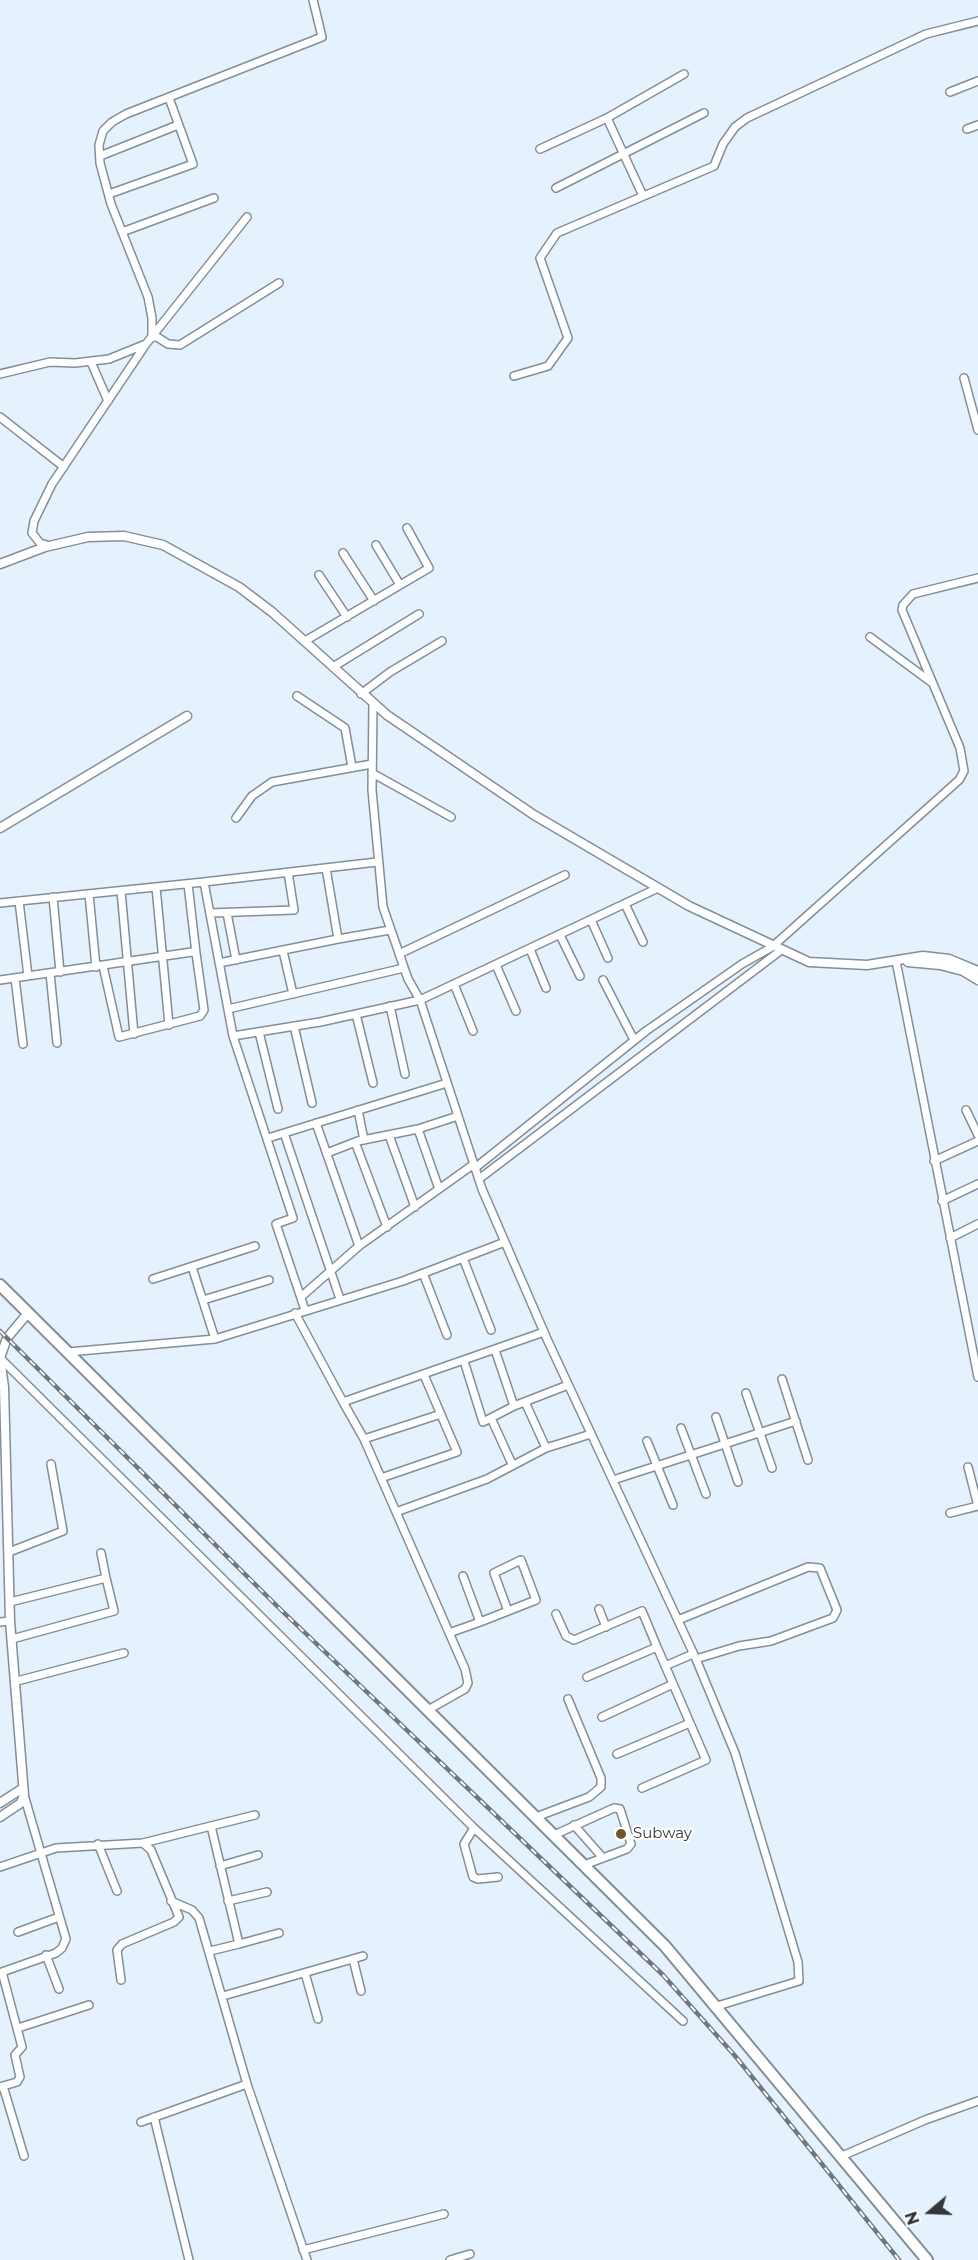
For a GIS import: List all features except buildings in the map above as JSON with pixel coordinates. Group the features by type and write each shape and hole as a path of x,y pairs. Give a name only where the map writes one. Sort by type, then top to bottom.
{"main road":[{"path":"0,1285 664,1946 927,2260"}],"street":[{"path":"151,339 152,318 148,297 109,194 100,156 99,145 103,131 112,122 322,37 313,0"},
{"path":"514,376 548,366 568,338 540,258 557,232 714,166 723,144 735,127 747,118 926,34 978,21"},
{"path":"540,149 608,118 684,74"},
{"path":"950,92 978,81"},
{"path":"109,194 193,164 169,98"},
{"path":"556,188 704,113"},
{"path":"608,118 643,196"},
{"path":"100,156 178,125"},
{"path":"967,129 978,125"},
{"path":"122,232 214,198"},
{"path":"50,546 35,539 32,533 34,521 64,467 151,339 247,217"},
{"path":"0,374 50,362 91,362 109,358 151,339 168,345 180,345 279,283"},
{"path":"91,362 108,400"},
{"path":"964,378 978,430"},
{"path":"0,417 64,467"},
{"path":"305,641 429,568 407,528"},
{"path":"0,564 50,546 104,536 124,536 163,545 239,587 305,641 373,705 525,809 620,863 658,888 776,949 809,962 840,966 923,956 949,959 978,971"},
{"path":"376,545 400,585"},
{"path":"343,553 374,601"},
{"path":"319,575 347,617"},
{"path":"478,1179 776,949 959,780 964,771 963,758 903,615 903,604 914,594 978,578"},
{"path":"333,667 419,614"},
{"path":"870,637 932,684"},
{"path":"361,694 390,672 442,641"},
{"path":"297,696 345,728 352,767"},
{"path":"373,705 372,773 377,862 383,907 390,930 404,968 420,1000 478,1179 568,1385 695,1657 735,1753 801,1974 799,1981 714,2007"},
{"path":"0,828 187,716"},
{"path":"236,818 252,796 272,782 372,764"},
{"path":"372,773 451,817"},
{"path":"0,903 377,862"},
{"path":"326,868 338,939"},
{"path":"210,913 294,910 288,872"},
{"path":"399,954 565,875"},
{"path":"204,882 233,1036 293,1218 276,1224 305,1310"},
{"path":"89,894 99,966 119,1037 200,1016 204,1010 188,884"},
{"path":"156,887 169,1025"},
{"path":"233,1036 420,1000 658,888"},
{"path":"121,891 134,1034"},
{"path":"53,897 60,972"},
{"path":"19,901 28,976"},
{"path":"624,904 643,942"},
{"path":"227,913 236,960"},
{"path":"591,920 608,958"},
{"path":"219,963 390,930"},
{"path":"560,935 580,976"},
{"path":"530,949 546,988"},
{"path":"302,1296 359,1246 474,1166 634,1040 732,971 776,949"},
{"path":"283,951 293,994"},
{"path":"0,980 196,953"},
{"path":"896,961 940,965 963,971 978,980"},
{"path":"896,961 978,1377"},
{"path":"496,965 516,1011"},
{"path":"228,1009 404,968"},
{"path":"50,973 57,1043"},
{"path":"15,978 23,1044"},
{"path":"603,980 634,1040"},
{"path":"454,984 473,1031"},
{"path":"390,1006 405,1074"},
{"path":"356,1014 373,1083"},
{"path":"294,1026 312,1104"},
{"path":"259,1032 278,1109"},
{"path":"268,1138 447,1083"},
{"path":"358,1110 364,1140"},
{"path":"966,1110 978,1135"},
{"path":"327,1153 355,1142 418,1129 458,1116"},
{"path":"316,1123 359,1246"},
{"path":"418,1129 439,1190"},
{"path":"284,1133 340,1299"},
{"path":"389,1135 415,1208"},
{"path":"934,1161 978,1141"},
{"path":"355,1142 387,1227"},
{"path":"942,1201 978,1184"},
{"path":"950,1238 978,1224"},
{"path":"67,1352 215,1339 423,1273 505,1242"},
{"path":"153,1279 255,1246"},
{"path":"463,1258 491,1330"},
{"path":"192,1267 215,1339"},
{"path":"423,1273 447,1335"},
{"path":"203,1300 269,1280"},
{"path":"24,2156 2,2087 17,2082 20,2077 15,2055 22,2047 2,1972 56,1953 62,1948 66,1939 24,1792 10,1621 0,1358 7,1338 28,1313"},
{"path":"295,1313 364,1439 465,1669 468,1683 458,1694 428,1710"},
{"path":"343,1402 544,1332"},
{"path":"495,1350 514,1406"},
{"path":"0,1358 474,1828 683,2021"},
{"path":"464,1361 483,1422 514,1406 568,1385"},
{"path":"381,1478 457,1452 424,1375"},
{"path":"782,1379 808,1460"},
{"path":"746,1393 772,1468"},
{"path":"525,1402 546,1448"},
{"path":"364,1439 441,1414"},
{"path":"716,1417 738,1482"},
{"path":"491,1418 512,1464"},
{"path":"612,1480 796,1421"},
{"path":"681,1428 706,1494"},
{"path":"396,1512 487,1479 546,1448 591,1434"},
{"path":"647,1440 673,1505"},
{"path":"9,1552 63,1531 51,1464"},
{"path":"950,1513 978,1506 968,1467"},
{"path":"12,1639 114,1611 101,1554"},
{"path":"449,1633 480,1622 508,1611 536,1600 521,1560 494,1573 508,1611"},
{"path":"665,1666 739,1646 771,1641 833,1618 837,1610 820,1568 808,1567 678,1620"},
{"path":"463,1576 480,1622"},
{"path":"10,1602 106,1578"},
{"path":"599,1610 606,1627"},
{"path":"556,1614 569,1640 642,1611 705,1760 642,1788"},
{"path":"0,1622 10,1621"},
{"path":"587,1677 657,1647"},
{"path":"16,1681 124,1653"},
{"path":"602,1717 673,1684"},
{"path":"536,1817 589,1797 601,1787 601,1778 568,1699"},
{"path":"617,1754 690,1723"},
{"path":"0,1803 24,1792"},
{"path":"0,1817 21,1803 24,1792"},
{"path":"554,1835 614,1808 620,1809 631,1844 584,1865"},
{"path":"0,1867 56,1848 143,1843 255,1815"},
{"path":"574,1825 603,1858"},
{"path":"211,1826 238,1944"},
{"path":"474,1828 464,1844 473,1877 478,1879 498,1877"},
{"path":"121,1980 116,1958 117,1950 122,1944 174,1922 178,1917 152,1850 143,1843"},
{"path":"98,1844 117,1890"},
{"path":"220,1866 258,1855"},
{"path":"228,1901 267,1892"},
{"path":"171,1901 192,1910 199,1918 248,2084 307,2260"},
{"path":"18,1932 59,1917"},
{"path":"210,1951 279,1933"},
{"path":"46,1955 59,1989"},
{"path":"223,1996 363,1956"},
{"path":"353,1959 361,1991"},
{"path":"305,1973 318,2019"},
{"path":"18,2028 89,2005"},
{"path":"141,2122 248,2084"},
{"path":"842,2156 925,2120 978,2101"},
{"path":"154,2117 189,2260"},
{"path":"303,2250 444,2214"},
{"path":"450,2260 470,2254"}],"railway":[{"path":"0,1331 278,1607 663,1975 736,2057 899,2260"}],"place":[{"name":"Subway","path":"621,1834"}]}
